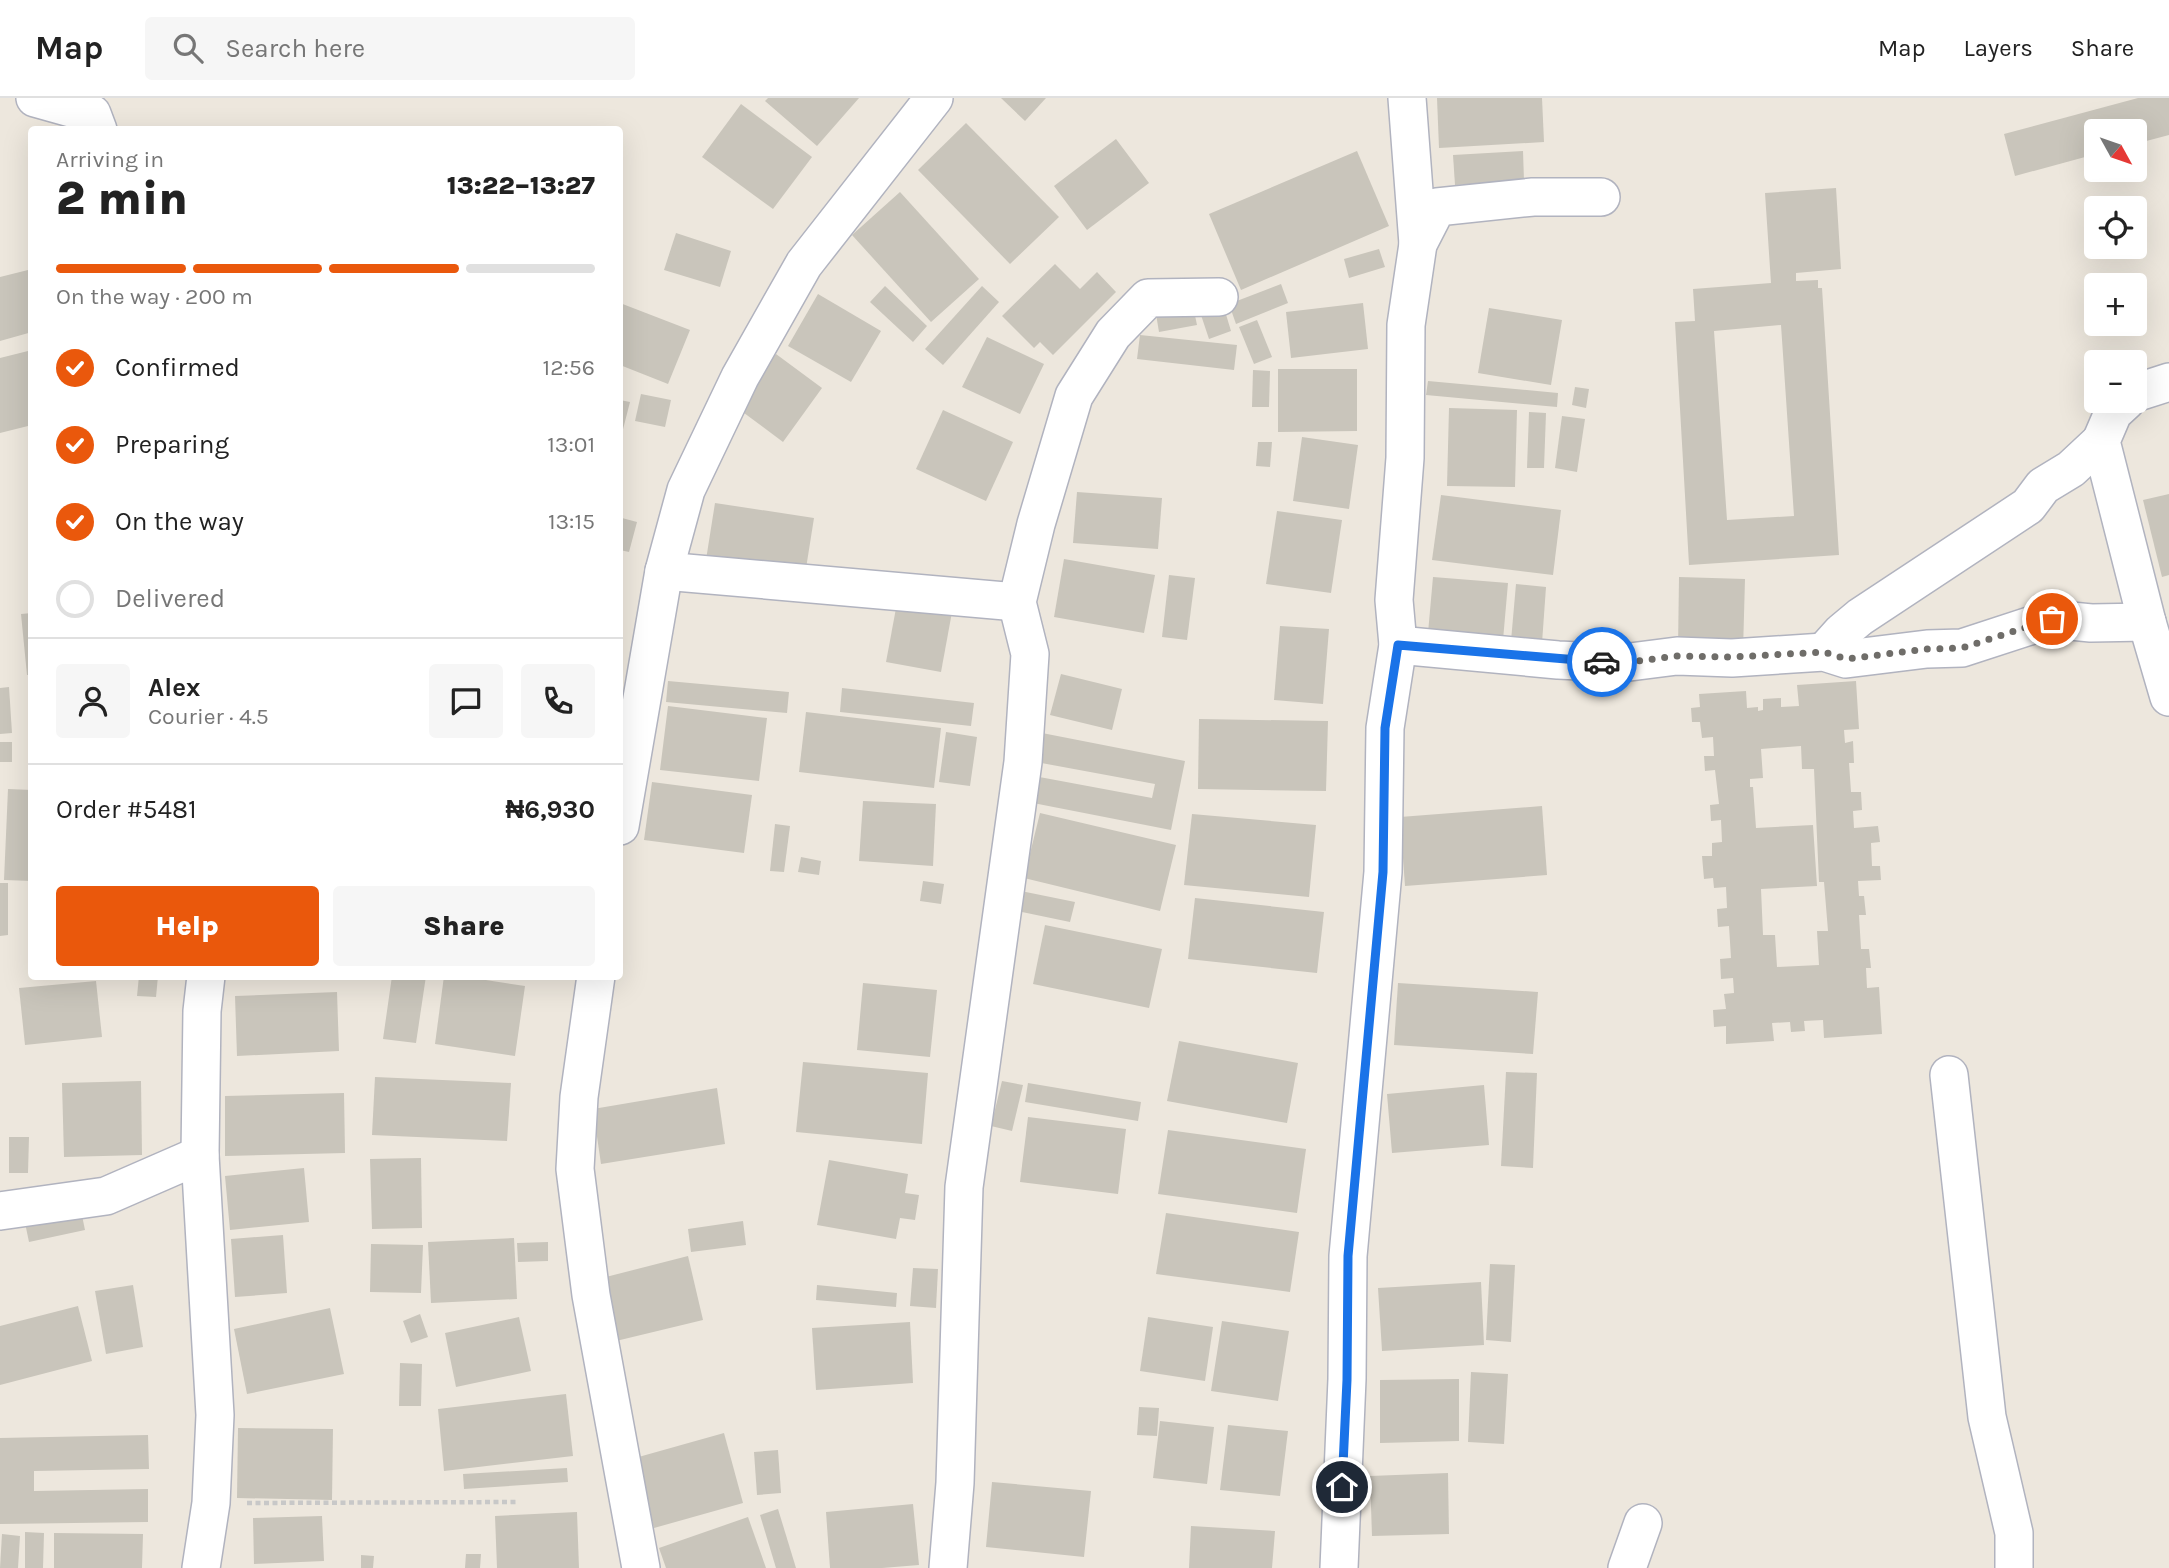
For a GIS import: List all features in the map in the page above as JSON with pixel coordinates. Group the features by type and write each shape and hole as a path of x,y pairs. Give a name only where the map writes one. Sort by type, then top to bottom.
{"street":[{"path":"35,98 92,114 96,126"},
{"path":"623,809 664,571 686,490 740,377 804,264 934,98"},
{"path":"1339,1568 1347,1380 1348,1256 1383,872 1385,728 1398,645 1394,600 1405,458 1406,325 1418,244 1407,98"},
{"path":"1418,244 1437,207 1533,197 1601,197"},
{"path":"948,1568 955,1483 964,1187 1025,735 1030,654 1017,602 1036,524 1074,396 1113,334 1148,298 1219,297"},
{"path":"2147,389 2169,382"},
{"path":"1824,652 1860,617 2028,506 2043,486 2071,469 2101,441 2113,413"},
{"path":"2101,441 2169,697"},
{"path":"664,571 1017,602"},
{"path":"1398,645 1558,660 1622,663 1677,656 1732,657 1824,652 1846,659 1927,649 1962,648 2052,619 2091,623 2147,622"},
{"path":"201,1568 212,1503 215,1415 200,1155 205,980"},
{"path":"595,980 579,1097 575,1169 591,1295 641,1568"},
{"path":"1949,1075 1987,1417 2014,1533 2014,1568"},
{"path":"0,1211 106,1196 200,1155"},
{"path":"1627,1568 1643,1523"}],"path":[{"path":"212,1503 516,1502"}],"building":[{"path":"768,98 859,98 817,146 765,101"},
{"path":"1001,98 1046,98 1025,121"},
{"path":"1437,98 1542,98 1544,142 1439,148"},
{"path":"2138,98 2169,98 2169,135 2147,141 2147,119 2084,119 2084,157 2015,176 2004,134"},
{"path":"741,104 812,157 773,209 702,157"},
{"path":"966,123 1059,217 1010,264 918,170"},
{"path":"1116,139 1149,183 1087,230 1054,186"},
{"path":"1357,151 1389,226 1241,290 1209,214"},
{"path":"1523,151 1524,181 1455,185 1453,155"},
{"path":"1836,188 1841,269 1796,273 1796,281 1818,280 1818,288 1822,288 1839,555 1689,565 1675,322 1695,321 1693,289 1771,283 1765,193","holes":["1781,325 1794,516 1727,520 1714,331"]},
{"path":"900,192 979,279 931,322 852,235"},
{"path":"676,233 731,251 720,287 664,270"},
{"path":"1379,249 1385,267 1349,278 1344,259"},
{"path":"1055,264 1080,289 1097,272 1116,292 1053,355 1040,342 1034,348 1002,316"},
{"path":"28,270 28,333 0,341 0,277"},
{"path":"1281,284 1288,303 1236,324 1229,304"},
{"path":"885,286 927,326 913,342 870,302"},
{"path":"982,286 999,302 943,365 925,349"},
{"path":"818,294 881,331 851,382 788,346"},
{"path":"1221,298 1231,331 1209,339 1198,306"},
{"path":"1363,303 1368,349 1291,358 1286,312"},
{"path":"623,304 690,330 668,384 623,366"},
{"path":"1193,306 1197,325 1159,332 1156,314"},
{"path":"1489,308 1562,320 1551,385 1478,373"},
{"path":"1257,320 1272,357 1254,364 1239,327"},
{"path":"1140,335 1237,345 1234,370 1137,359"},
{"path":"987,337 1044,364 1020,414 962,387"},
{"path":"28,351 28,426 0,433 0,358"},
{"path":"776,354 822,388 783,442 736,407"},
{"path":"1278,369 1357,369 1357,431 1278,432"},
{"path":"1253,370 1270,371 1269,407 1252,407"},
{"path":"1428,381 1558,393 1557,407 1426,395"},
{"path":"1575,387 1589,389 1586,408 1572,405"},
{"path":"641,394 671,400 665,427 635,421"},
{"path":"623,401 630,402 623,429"},
{"path":"1449,408 1517,410 1515,487 1447,486"},
{"path":"943,410 1013,442 986,501 916,469"},
{"path":"1529,412 1546,413 1544,468 1527,468"},
{"path":"1562,416 1585,419 1577,472 1555,468"},
{"path":"1302,437 1358,445 1349,509 1293,501"},
{"path":"1258,442 1272,442 1270,467 1256,466"},
{"path":"1077,492 1162,498 1158,549 1073,543"},
{"path":"2169,494 2169,575 2162,577 2143,500"},
{"path":"1441,495 1561,510 1553,575 1432,560"},
{"path":"715,503 814,518 804,581 705,566"},
{"path":"1277,511 1342,520 1331,593 1266,584"},
{"path":"623,518 637,522 629,552 623,551"},
{"path":"1064,559 1155,575 1144,633 1054,617"},
{"path":"1169,575 1195,578 1187,640 1162,637"},
{"path":"1433,577 1508,583 1503,640 1428,633"},
{"path":"1679,577 1745,579 1743,651 1678,649"},
{"path":"1516,584 1546,587 1542,643 1511,641"},
{"path":"897,603 952,612 941,672 886,662"},
{"path":"28,613 28,675 27,675 21,614"},
{"path":"1280,626 1329,629 1323,704 1274,700"},
{"path":"1061,674 1122,689 1112,730 1050,715"},
{"path":"668,681 789,692 787,713 666,702"},
{"path":"1856,681 1859,729 1844,730 1845,743 1853,741 1854,763 1849,763 1851,792 1861,792 1862,810 1853,811 1854,828 1878,826 1880,842 1871,843 1872,866 1880,866 1881,880 1858,881 1859,896 1864,896 1866,915 1859,915 1861,949 1869,949 1871,968 1866,968 1867,988 1879,987 1882,1034 1824,1038 1823,1020 1804,1021 1805,1031 1791,1032 1790,1022 1772,1023 1774,1041 1726,1044 1726,1026 1714,1027 1713,1010 1726,1009 1724,994 1734,993 1733,978 1721,979 1720,959 1731,958 1729,926 1718,927 1717,909 1727,908 1726,887 1714,888 1713,878 1704,879 1702,856 1712,856 1712,843 1722,842 1721,820 1711,821 1710,805 1719,804 1715,770 1705,771 1704,756 1714,756 1713,737 1702,738 1700,722 1692,722 1691,708 1700,707 1699,694 1746,691 1747,708 1758,707 1758,711 1763,710 1763,699 1781,698 1781,707 1799,706 1797,685","holes":["1801,746 1802,769 1814,769 1819,882 1824,882 1828,931 1817,931 1819,965 1777,967 1775,935 1763,935 1761,889 1817,886 1813,825 1756,828 1750,779 1763,778 1761,749"]},
{"path":"9,687 12,733 0,734 0,688"},
{"path":"842,688 974,703 971,726 840,712"},
{"path":"668,706 767,718 759,781 660,770"},
{"path":"806,712 941,728 934,788 799,772"},
{"path":"1199,719 1328,721 1326,791 1198,789"},
{"path":"946,732 977,737 970,786 939,782"},
{"path":"1042,733 1185,761 1171,830 1028,802 1034,776 1152,798 1155,784 1036,762"},
{"path":"0,742 12,742 12,762 0,762"},
{"path":"652,782 752,795 744,853 644,840"},
{"path":"8,789 28,790 28,881 4,880"},
{"path":"863,801 936,804 933,866 859,861"},
{"path":"1542,806 1547,875 1405,886 1400,817"},
{"path":"1040,813 1176,845 1160,911 1024,878"},
{"path":"1192,814 1316,825 1309,897 1184,885"},
{"path":"775,824 790,826 784,872 770,871"},
{"path":"801,857 821,861 819,875 798,872"},
{"path":"923,881 944,884 941,904 920,901"},
{"path":"0,883 8,883 8,935 0,936"},
{"path":"1016,890 1075,902 1070,922 1012,910"},
{"path":"1195,898 1324,912 1317,973 1188,959"},
{"path":"1045,925 1162,949 1149,1008 1033,984"},
{"path":"139,980 158,980 156,997 137,996"},
{"path":"391,980 425,980 416,1043 383,1039"},
{"path":"443,980 486,980 525,986 515,1056 435,1044"},
{"path":"96,981 102,1037 25,1045 19,988"},
{"path":"863,983 937,990 930,1057 857,1050"},
{"path":"1398,983 1538,992 1533,1054 1394,1045"},
{"path":"337,992 339,1051 237,1056 235,996"},
{"path":"1179,1041 1298,1063 1287,1123 1167,1101"},
{"path":"803,1062 928,1073 922,1144 796,1132"},
{"path":"1506,1072 1537,1073 1533,1168 1501,1166"},
{"path":"375,1077 511,1083 507,1141 372,1135"},
{"path":"141,1081 142,1155 64,1157 62,1083"},
{"path":"1002,1081 1023,1085 1012,1131 991,1126"},
{"path":"1028,1083 1141,1102 1138,1121 1025,1102"},
{"path":"1484,1085 1489,1145 1392,1153 1387,1094"},
{"path":"717,1088 725,1144 601,1164 593,1109"},
{"path":"344,1093 345,1153 225,1156 225,1096"},
{"path":"1028,1117 1126,1129 1118,1194 1020,1182"},
{"path":"1168,1130 1306,1149 1297,1213 1158,1194"},
{"path":"9,1137 29,1137 28,1173 9,1173"},
{"path":"421,1158 422,1228 372,1229 370,1159"},
{"path":"829,1160 908,1174 905,1193 919,1195 915,1220 900,1218 896,1239 817,1225"},
{"path":"304,1168 309,1222 230,1230 225,1176"},
{"path":"80,1206 85,1230 29,1242 24,1218"},
{"path":"1166,1213 1299,1232 1290,1292 1156,1274"},
{"path":"743,1221 746,1245 691,1252 688,1229"},
{"path":"283,1235 287,1293 235,1297 231,1239"},
{"path":"514,1238 517,1299 431,1303 428,1242"},
{"path":"548,1242 548,1261 518,1262 517,1243"},
{"path":"371,1244 423,1245 421,1293 370,1292"},
{"path":"688,1256 703,1320 616,1341 602,1278"},
{"path":"1490,1264 1515,1265 1511,1342 1486,1340"},
{"path":"913,1268 938,1269 936,1308 910,1306"},
{"path":"1481,1282 1484,1345 1382,1351 1378,1288"},
{"path":"133,1285 143,1347 106,1354 95,1291"},
{"path":"817,1285 897,1293 896,1307 816,1300"},
{"path":"78,1306 92,1361 0,1385 0,1326"},
{"path":"330,1308 344,1374 247,1394 234,1329"},
{"path":"420,1314 428,1337 411,1343 403,1321"},
{"path":"519,1317 531,1371 456,1387 445,1333"},
{"path":"1148,1317 1213,1327 1205,1381 1140,1371"},
{"path":"1222,1321 1289,1331 1278,1401 1211,1391"},
{"path":"910,1322 913,1383 816,1390 812,1328"},
{"path":"400,1363 422,1364 421,1406 399,1406"},
{"path":"1471,1372 1508,1374 1504,1444 1468,1442"},
{"path":"1459,1379 1459,1441 1380,1443 1380,1380"},
{"path":"566,1394 573,1456 444,1471 438,1409"},
{"path":"1139,1407 1159,1408 1157,1436 1137,1435"},
{"path":"1160,1421 1214,1427 1207,1484 1153,1478"},
{"path":"1228,1425 1288,1431 1280,1496 1220,1490"},
{"path":"238,1428 333,1429 332,1500 237,1498"},
{"path":"724,1433 743,1503 654,1528 635,1458"},
{"path":"148,1435 149,1469 34,1471 34,1491 148,1489 148,1522 0,1524 0,1438"},
{"path":"778,1450 781,1493 757,1495 754,1452"},
{"path":"567,1468 568,1482 464,1489 463,1474"},
{"path":"1448,1473 1449,1534 1372,1536 1370,1476"},
{"path":"992,1482 1091,1491 1084,1557 986,1547"},
{"path":"913,1504 919,1565 830,1568 826,1512"},
{"path":"778,1509 796,1568 776,1568 760,1515"},
{"path":"577,1512 579,1568 497,1568 495,1516"},
{"path":"322,1516 324,1561 254,1564 253,1518"},
{"path":"748,1517 766,1568 666,1568 659,1548"},
{"path":"1191,1526 1275,1531 1272,1568 1189,1568"},
{"path":"25,1532 44,1533 43,1568 25,1568"},
{"path":"54,1533 143,1534 142,1568 54,1568"},
{"path":"2,1534 20,1536 18,1568 0,1568"},
{"path":"466,1554 481,1554 480,1568 465,1568"},
{"path":"361,1555 374,1556 373,1568 361,1568"}],"way so far":[{"path":"1602,662 1622,663 1677,656 1786,656 1824,652 1846,659 1927,649 1962,648 2052,619"}],"route":[{"path":"1342,1487 1347,1380 1348,1256 1383,872 1385,728 1398,645 1602,662"}]}
